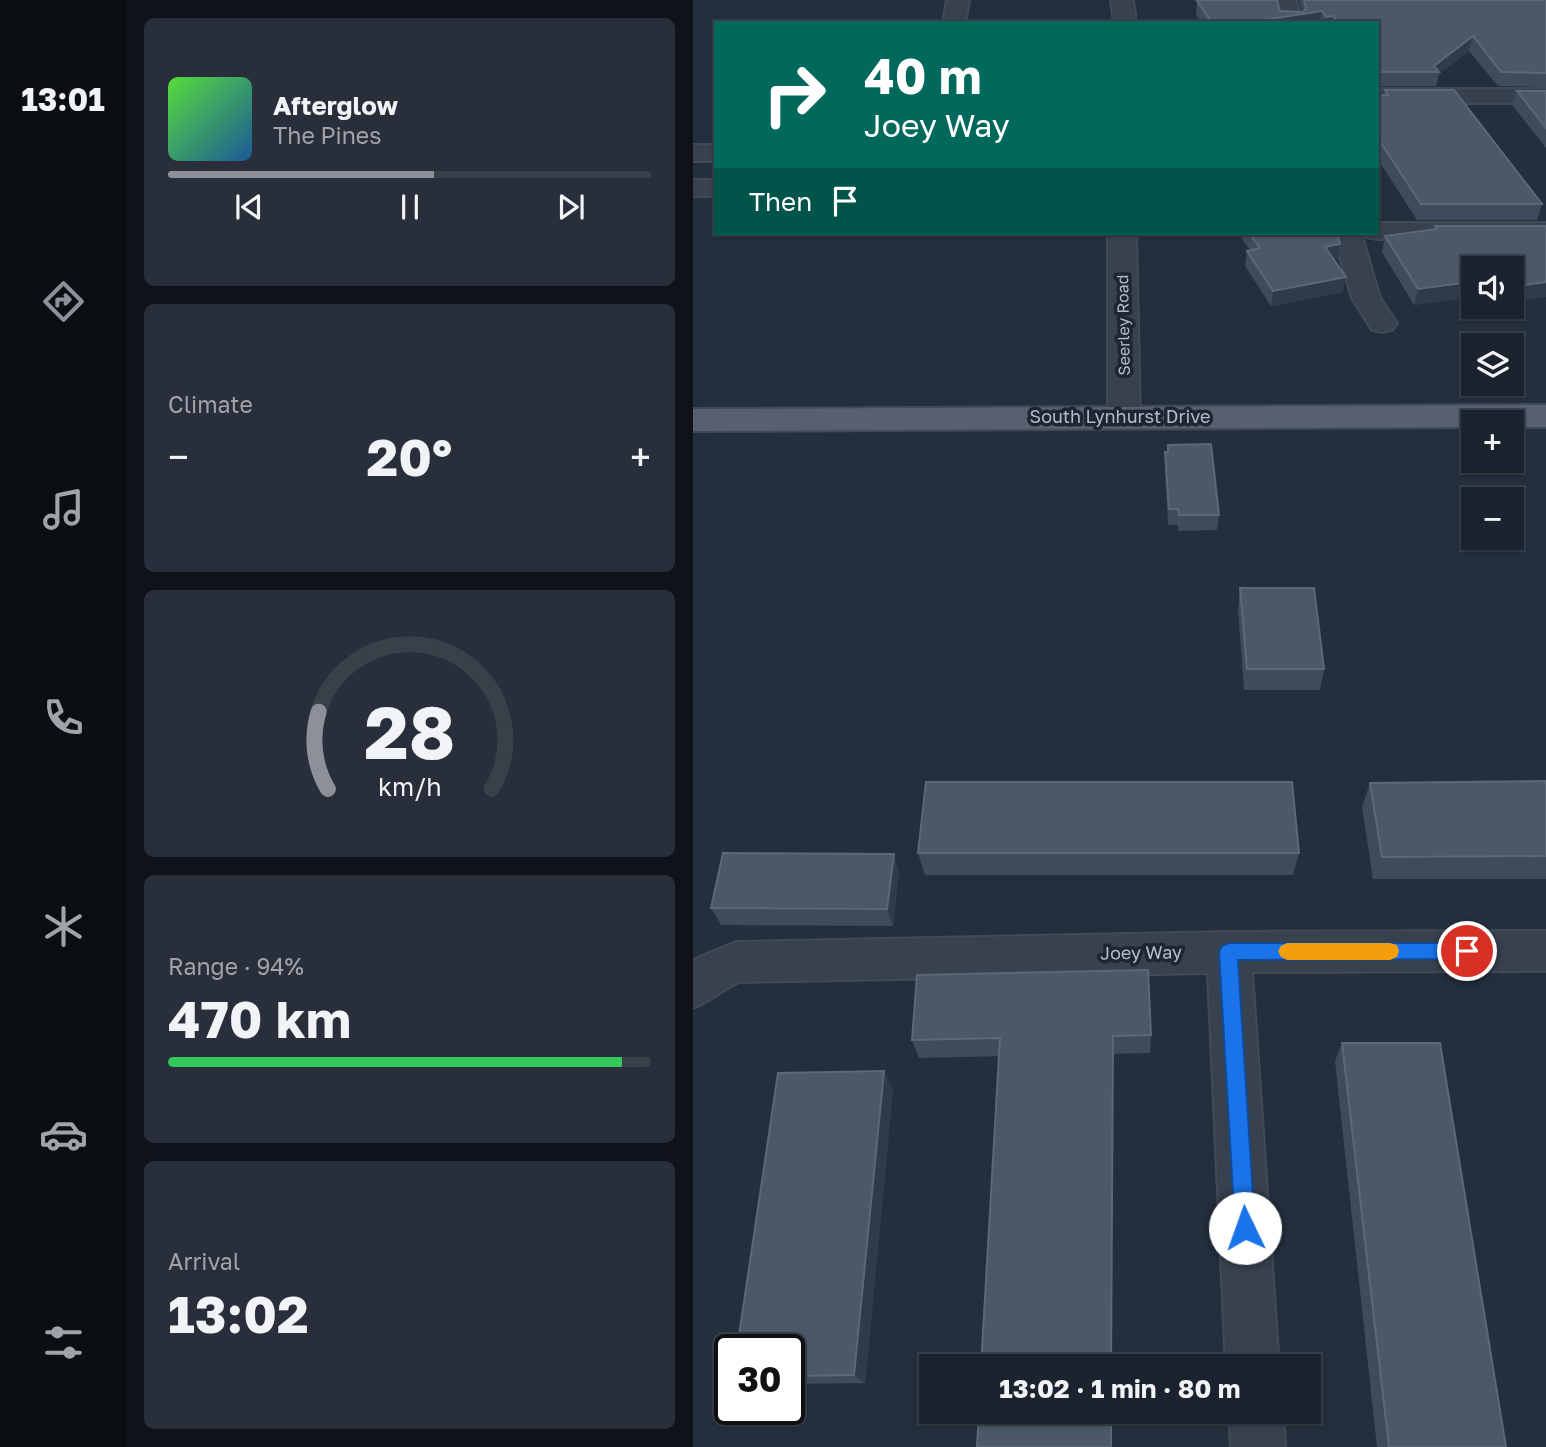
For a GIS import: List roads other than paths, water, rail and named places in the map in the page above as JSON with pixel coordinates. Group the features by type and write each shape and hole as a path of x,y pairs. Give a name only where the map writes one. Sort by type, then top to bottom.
{"main road":[{"name":"South Lynhurst Drive","path":"693,419 1546,416"}],"street":[{"path":"954,21 958,0"},
{"path":"1122,0 1125,21"},
{"path":"1285,0 1290,21"},
{"path":"1379,96 1546,96"},
{"path":"693,153 714,153"},
{"path":"693,188 714,188"},
{"path":"1379,231 1546,231"},
{"name":"Seerley Road","path":"1122,235 1124,416"},
{"path":"1348,235 1366,298 1382,323"},
{"name":"Joey Way","path":"693,986 699,979 736,962 1229,952 1546,951"},
{"path":"1229,952 1252,1354"},
{"path":"1257,1424 1258,1447"}]}
